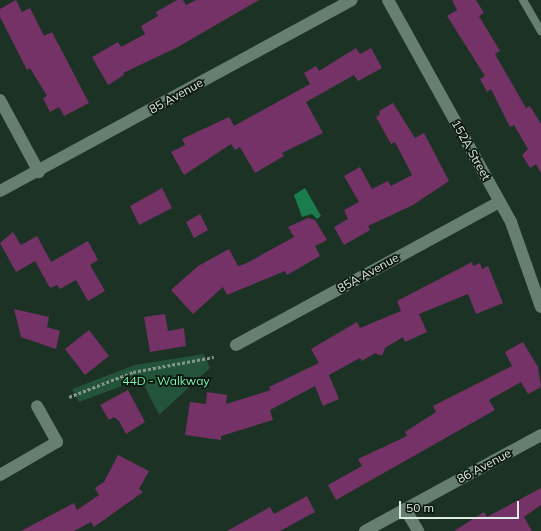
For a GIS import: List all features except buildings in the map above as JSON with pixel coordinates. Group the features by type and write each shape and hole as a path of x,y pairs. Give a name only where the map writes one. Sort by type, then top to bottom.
{"street":[{"name":"85 Avenue","path":"0,191 39,172 352,0"},
{"name":"152A Street","path":"388,0 517,236 539,294 541,307"},
{"path":"0,100 39,172"},
{"name":"85A Avenue","path":"236,346 499,202"},
{"path":"0,474 57,442 38,406"},
{"name":"86 Avenue","path":"365,531 541,435"},
{"path":"405,509 418,531"}],"lane":[{"path":"523,0 541,31"}],"path":[{"path":"68,397 133,372 214,357"}],"green space":[{"name":"44D - Walkway","path":"204,354 210,368 159,415 141,379 79,402 72,389 135,365"}],"shaded area":[{"path":"305,188 321,216 317,219 312,214 302,217 294,195"}]}
